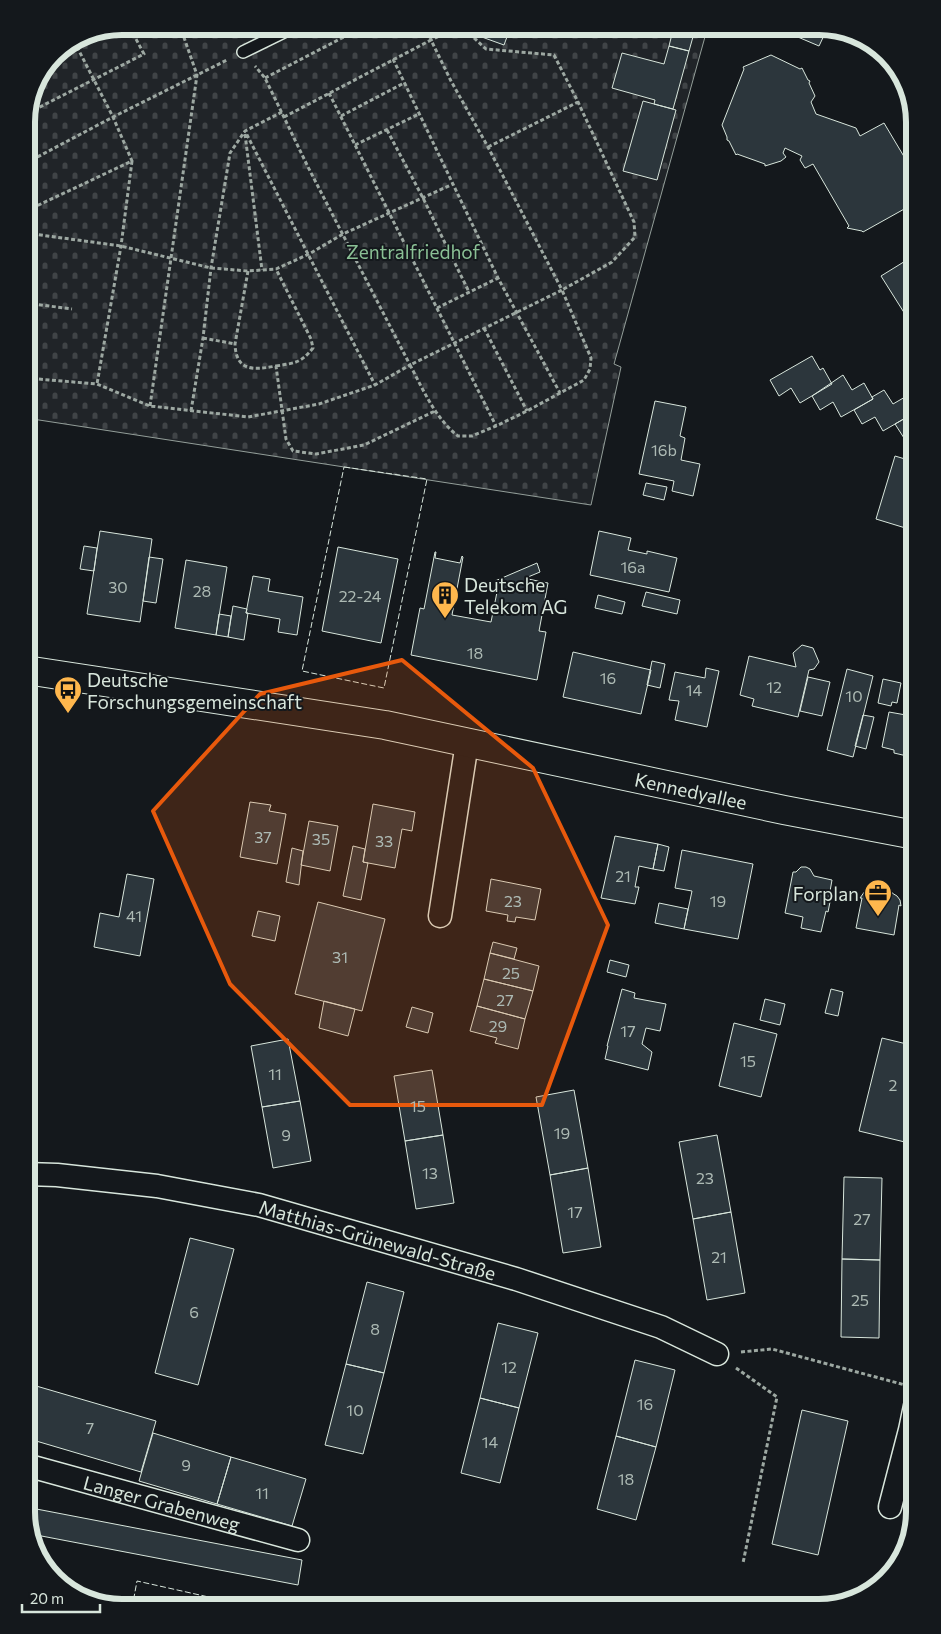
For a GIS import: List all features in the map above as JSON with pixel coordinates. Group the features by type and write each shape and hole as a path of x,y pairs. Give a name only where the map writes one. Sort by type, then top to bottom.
{"street":[{"name":"Kennedyallee","path":"35,671 385,725 784,810 906,833"},
{"path":"440,916 467,743"},
{"name":"Matthias-Grünewald-Straße","path":"35,1174 157,1186 259,1205 516,1279 661,1327 717,1354"},
{"path":"890,1507 906,1445"},
{"name":"Langer Grabenweg","path":"35,1467 298,1540"}],"lane":[{"path":"243,52 278,35"}],"path":[{"path":"36,109 144,54 134,35"},
{"path":"150,406 197,75 183,35"},
{"path":"265,78 348,35"},
{"path":"35,158 243,52 265,78 308,167 434,410 446,427 458,436 472,436 528,411 584,380 590,369 591,358 562,290 488,147 451,81 429,35"},
{"path":"284,117 441,35"},
{"path":"35,379 97,384 150,406 248,417 319,404 375,385 410,365 562,290 612,262 635,237 634,222 554,55 486,49 470,35"},
{"path":"77,48 113,117 132,161 121,246 97,384"},
{"path":"393,59 498,278 560,393"},
{"path":"341,116 404,83"},
{"path":"329,93 496,426"},
{"path":"488,147 578,102"},
{"path":"190,411 203,338 211,268 230,153 245,131 282,112"},
{"path":"356,145 419,114"},
{"path":"387,130 469,292"},
{"path":"245,131 375,385"},
{"path":"245,131 262,270"},
{"path":"35,207 132,161"},
{"path":"35,234 121,246 211,268 248,271 262,270 276,268 309,254 343,234 453,184"},
{"path":"248,271 235,344 235,356 242,365 256,370 295,363 305,358 313,348 311,339 276,268"},
{"path":"437,308 498,278"},
{"path":"35,304 72,309"},
{"path":"484,328 528,411"},
{"path":"203,338 235,344"},
{"path":"276,366 286,439 293,452 316,454 364,445 434,410"},
{"path":"717,1354 772,1349 896,1382"},
{"path":"717,1354 777,1397 743,1563"}],"highlighted area":[{"path":"402,660 533,768 608,925 542,1105 350,1105 230,984 153,811 260,694"}],"green space":[{"name":"Zentralfriedhof","path":"122,35 705,35 614,364 621,367 591,505 35,419 35,116 44,84 53,69 79,47 94,40"}],"building":[{"path":"479,35 508,35 504,45"},
{"path":"672,35 693,35 689,51 669,46"},
{"path":"793,35 824,35 819,46"},
{"path":"669,46 689,51 673,109 654,104 655,100 612,88 622,53 664,64"},
{"path":"771,55 800,69 802,68 810,81 809,83 815,96 811,102 816,114 856,128 860,136 884,123 906,160 906,208 863,232 847,228 849,226 813,164 805,168 800,160 802,156 785,148 783,153 786,157 781,161 765,166 765,164 736,155 727,140 722,125 744,69 743,67"},
{"path":"643,101 676,110 657,180 623,171"},
{"path":"906,261 906,316 881,276"},
{"path":"812,356 820,370 823,368 832,384 800,403 791,388 779,396 770,380"},
{"path":"843,375 852,390 864,383 873,399 841,417 833,402 820,410 812,396"},
{"path":"884,390 893,404 905,397 906,418 883,431 875,417 862,424 854,410 873,399 872,397"},
{"path":"655,401 686,407 680,436 685,438 681,460 700,464 693,496 672,491 674,481 639,474"},
{"path":"906,418 906,437 904,438 895,424"},
{"path":"895,456 906,459 906,528 876,519"},
{"path":"646,483 667,487 664,500 643,495"},
{"path":"100,531 152,539 140,622 87,614"},
{"path":"599,531 631,538 628,550 647,554 647,551 677,558 669,592 590,575"},
{"path":"84,546 97,548 94,571 80,569"},
{"path":"338,547 398,559 381,643 322,631"},
{"name":"Deutsche Telekom AG","path":"435,552 435,558 460,563 463,557 452,615 491,622 497,592 499,591 495,581 537,563 540,572 528,577 528,579 548,583 539,631 546,632 537,680 411,655 420,608 424,609"},
{"path":"149,557 163,559 156,603 143,601"},
{"path":"186,560 227,567 216,635 175,628"},
{"path":"253,576 270,579 268,591 303,597 297,635 278,632 280,619 246,613"},
{"path":"646,592 680,600 677,614 642,606"},
{"path":"598,595 625,602 622,614 595,608"},
{"path":"233,606 247,609 244,640 228,637"},
{"path":"219,614 231,616 228,637 216,635"},
{"path":"802,645 813,648 819,662 814,669 809,670 798,717 752,706 754,699 740,695 749,656 796,667 793,653"},
{"path":"573,652 651,670 641,714 563,697"},
{"path":"652,661 665,664 660,688 647,685"},
{"path":"706,668 719,671 707,727 675,720 679,701 669,700 675,672 705,678"},
{"path":"847,669 873,676 853,757 827,750"},
{"path":"808,677 830,682 822,716 800,711"},
{"path":"883,679 901,683 897,703 892,702 891,706 878,703"},
{"path":"889,712 906,715 906,756 894,753 894,750 882,747"},
{"path":"863,715 874,717 866,749 855,746"},
{"path":"250,802 271,805 269,811 286,814 277,864 240,857"},
{"path":"373,804 415,812 412,831 402,829 395,868 363,862"},
{"path":"309,821 338,826 330,871 301,865"},
{"path":"615,836 658,844 653,869 639,866 635,887 639,887 635,904 601,898"},
{"path":"658,844 669,847 664,871 653,869"},
{"path":"353,846 365,849 363,862 368,863 361,900 343,896"},
{"path":"292,848 303,851 299,885 286,882"},
{"path":"682,850 753,864 738,939 684,929 692,891 675,888"},
{"path":"801,867 810,869 814,876 832,880 828,912 826,911 821,932 801,928 803,917 785,913 793,872 796,872"},
{"path":"127,874 154,879 140,956 94,947 100,913 119,917"},
{"path":"491,879 541,889 535,920 516,917 515,922 507,921 508,915 486,911"},
{"name":"Forplan","path":"873,888 892,892 900,900 901,906 899,905 894,935 856,928 862,898 860,898 865,891 873,890"},
{"path":"318,902 385,919 362,1011 295,994"},
{"path":"659,903 688,909 684,929 655,923"},
{"path":"258,911 280,916 275,941 252,936"},
{"path":"493,942 517,948 514,959 490,953"},
{"path":"490,953 539,966 533,991 484,979"},
{"path":"610,960 629,965 626,977 607,972"},
{"path":"484,979 533,991 525,1019 477,1006"},
{"path":"622,989 635,993 634,998 666,1004 660,1031 646,1028 642,1044 652,1052 648,1070 605,1059"},
{"path":"831,989 843,992 838,1016 825,1013"},
{"path":"765,999 785,1004 780,1025 760,1020"},
{"path":"324,1001 355,1009 348,1036 319,1028"},
{"path":"477,1006 525,1019 518,1049 495,1043 497,1038 470,1031"},
{"path":"412,1007 433,1013 428,1033 406,1027"},
{"path":"734,1023 777,1034 761,1097 719,1086"},
{"path":"882,1038 906,1044 906,1142 859,1131"},
{"path":"288,1039 300,1101 262,1107 251,1046"},
{"path":"432,1070 443,1135 405,1141 394,1076"},
{"path":"574,1090 588,1168 550,1175 536,1097"},
{"path":"300,1101 311,1161 273,1168 262,1107"},
{"path":"443,1135 454,1203 416,1209 405,1141"},
{"path":"717,1135 731,1212 693,1219 679,1142"},
{"path":"588,1168 601,1247 563,1253 550,1175"},
{"path":"844,1177 882,1178 880,1260 842,1259"},
{"path":"731,1212 745,1293 707,1300 693,1219"},
{"path":"190,1238 234,1249 198,1385 155,1373"},
{"path":"842,1259 880,1260 879,1338 841,1337"},
{"path":"367,1282 404,1292 384,1373 346,1364"},
{"path":"498,1323 538,1333 519,1408 480,1398"},
{"path":"635,1360 675,1370 656,1447 616,1436"},
{"path":"346,1364 384,1373 363,1454 325,1445"},
{"path":"35,1386 156,1421 141,1472 35,1441"},
{"path":"480,1398 519,1408 500,1483 461,1473"},
{"path":"802,1410 848,1421 818,1555 772,1544"},
{"path":"153,1433 231,1457 217,1504 139,1481"},
{"path":"616,1436 656,1447 636,1520 597,1509"},
{"path":"231,1457 306,1479 292,1526 217,1504"},
{"path":"35,1509 302,1560 298,1585 39,1535"}],"fence":[{"path":"344,467 427,479 384,688 302,671 344,467"},
{"path":"134,1599 137,1581 218,1599"}],"place":[{"name":"Deutsche Telekom AG","path":"445,619"},
{"name":"Deutsche Forschungsgemeinschaft","path":"68,714"},
{"name":"Forplan","path":"878,917"}]}
